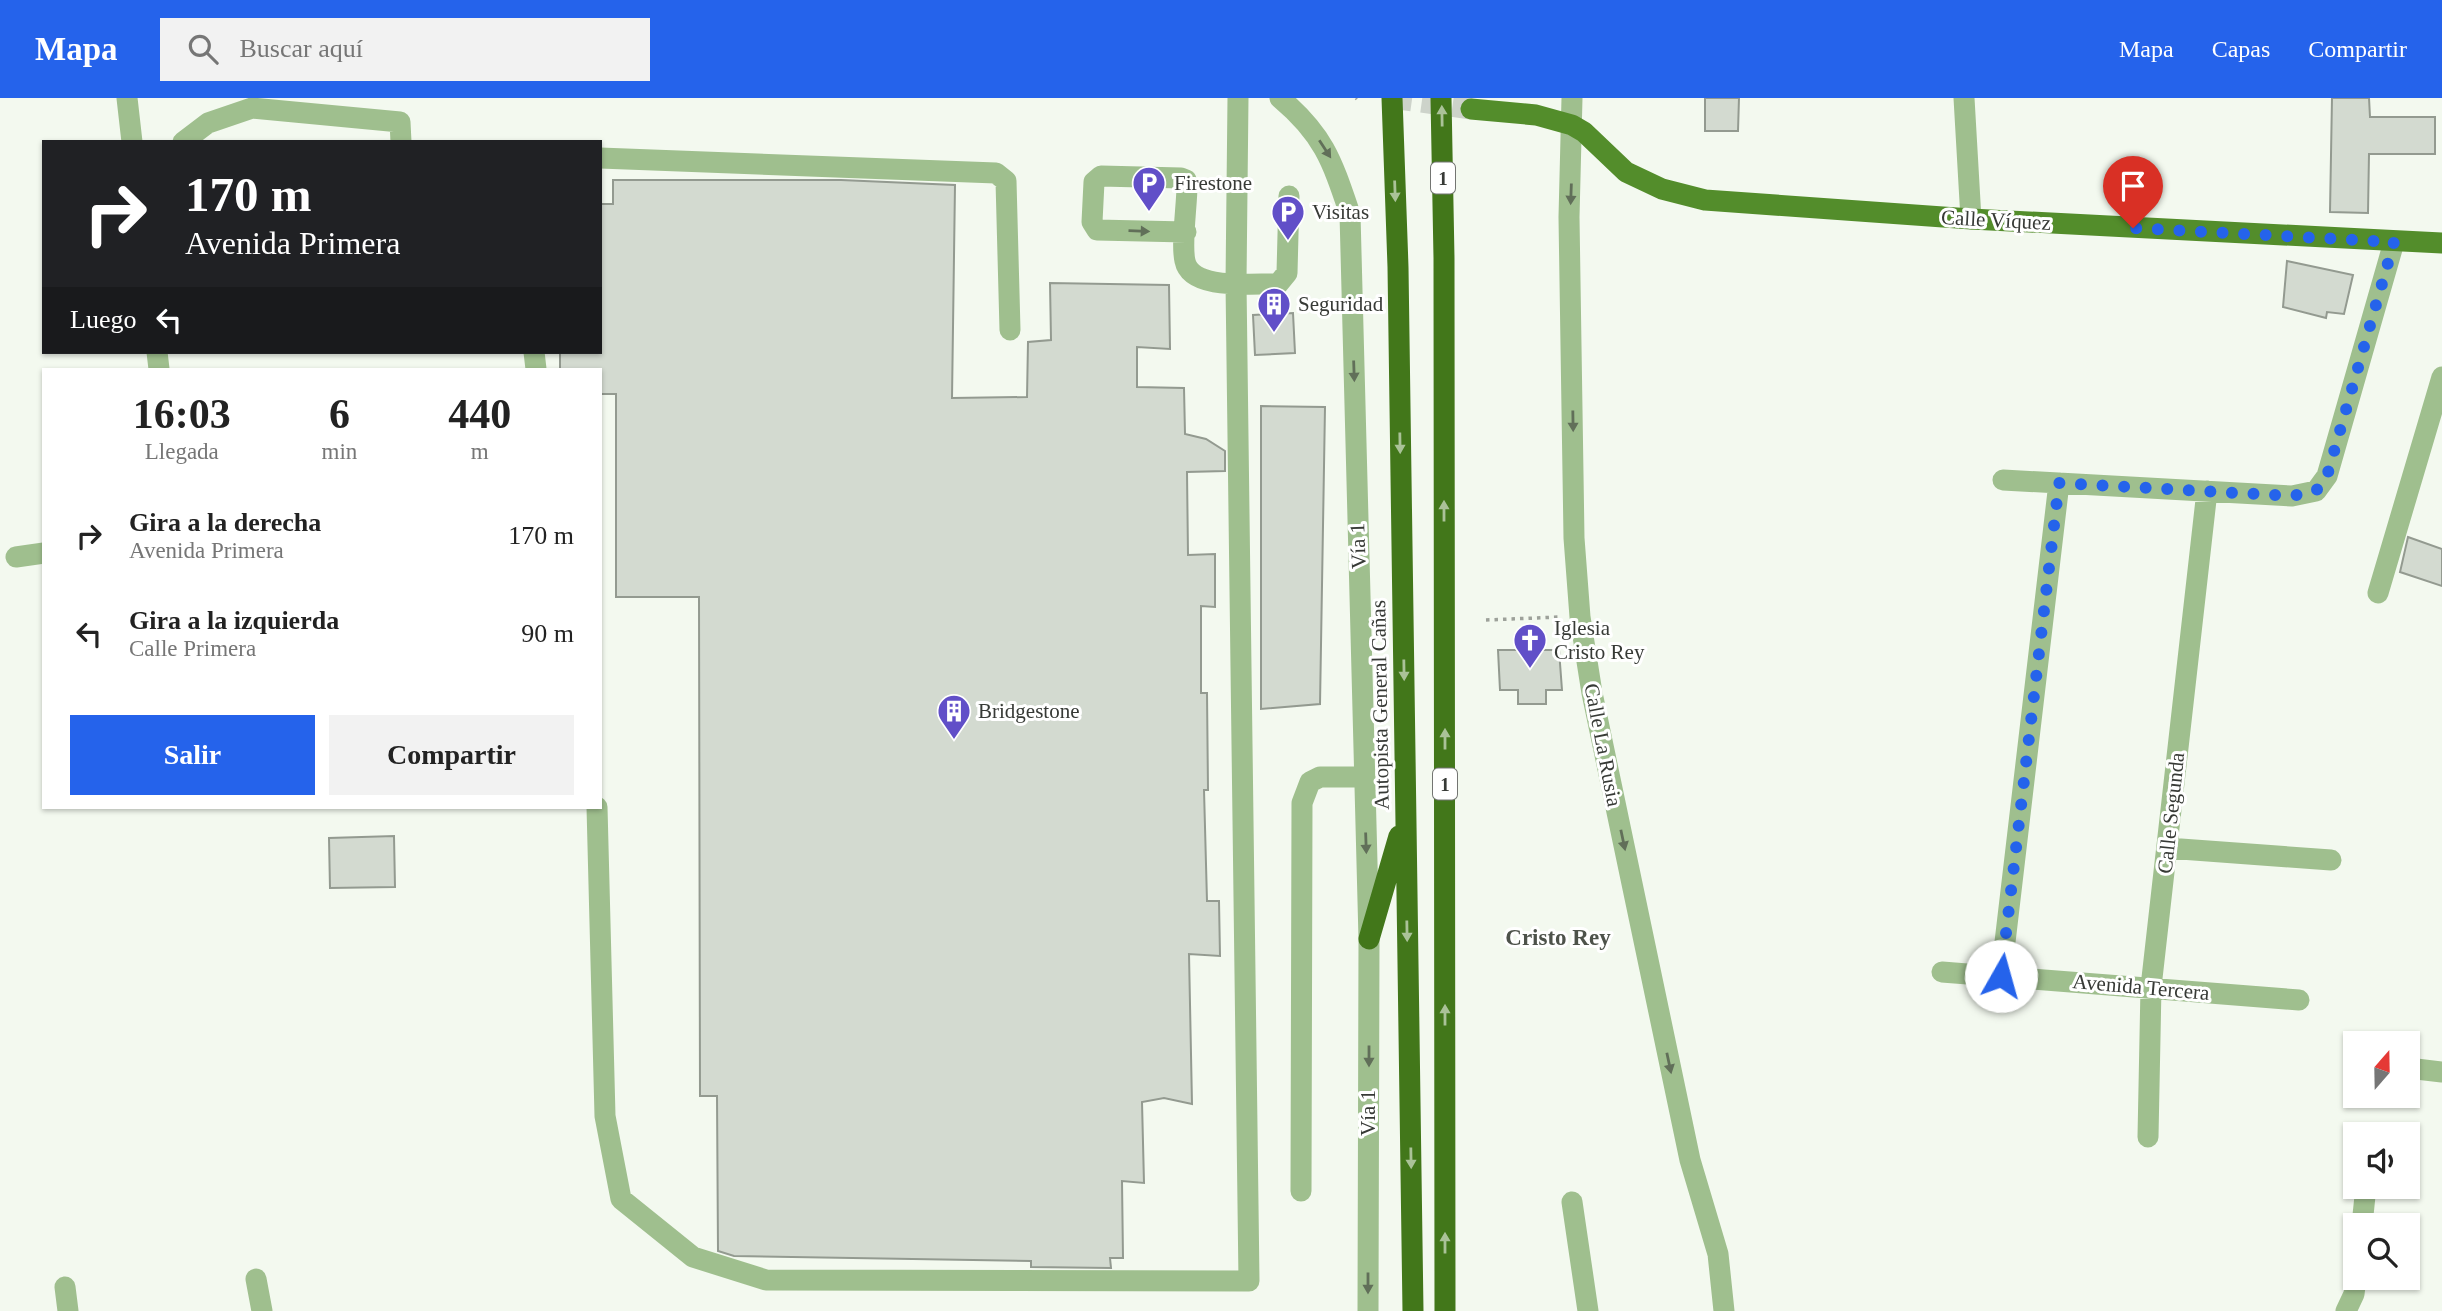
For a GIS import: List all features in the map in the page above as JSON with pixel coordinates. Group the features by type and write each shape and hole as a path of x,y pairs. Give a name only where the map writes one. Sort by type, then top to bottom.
{"highway":[{"name":"Autopista General Cañas","path":"1392,98 1398,267 1413,1311"},
{"name":"1","path":"1441,98 1444,258 1445,1311"},
{"path":"1369,939 1406,814"}],"main road":[{"path":"1471,109 1536,115 1572,125"},
{"name":"Calle Víquez","path":"1572,125 1584,132 1626,172 1662,188 1705,200 1971,219 2442,243"}],"street":[{"path":"127,98 132,140"},
{"path":"597,809 605,1116 621,1199 692,1257 766,1280 1249,1281 1236,283 1238,98"},
{"name":"Vía 1","path":"1280,98 1301,116 1330,155 1350,214 1369,939 1368,1311"},
{"name":"Calle La Rusia","path":"1572,98 1569,217 1574,538 1580,617 1592,693 1690,1160 1718,1254 1724,1311"},
{"path":"1964,98 1971,219"},
{"path":"186,140 208,123 252,103 275,103 400,122 401,140"},
{"path":"602,158 996,173 1006,181 1010,330"},
{"path":"1186,232 1097,230 1092,222 1094,182 1101,176 1186,180 1186,232 1185,262 1191,274 1205,282 1278,284 1284,279 1287,273 1289,196"},
{"path":"2003,480 2292,496 2316,491 2327,476 2394,242"},
{"path":"2378,593 2442,377"},
{"path":"2001,976 2059,483"},
{"name":"Calle Segunda","path":"2148,1137 2151,987 2207,491"},
{"path":"16,557 42,553"},
{"path":"1301,1191 1302,803 1310,782 1320,777 1365,777"},
{"path":"2167,848 2331,860"},
{"name":"Avenida Tercera","path":"1941,972 2299,1000"},
{"path":"2420,1069 2442,1072"},
{"path":"1572,1202 1588,1311"},
{"path":"256,1279 262,1311"},
{"path":"65,1287 68,1311"},
{"path":"2346,1311 2354,1290"}],"path":[{"path":"1486,620 1580,617"}],"building":[{"path":"1705,98 1739,98 1738,131 1705,131"},
{"path":"2332,98 2369,98 2370,117 2435,117 2435,154 2369,154 2368,213 2330,212"},
{"name":"Bridgestone","path":"613,180 841,180 955,185 952,398 1027,397 1028,342 1051,340 1050,283 1169,285 1170,349 1137,347 1137,387 1184,388 1185,434 1206,439 1225,451 1225,471 1187,472 1188,555 1215,554 1215,607 1201,606 1201,693 1207,693 1208,790 1204,790 1207,901 1219,901 1220,956 1189,954 1192,1104 1164,1098 1142,1102 1144,1183 1122,1181 1123,1258 1110,1258 1111,1268 1031,1267 1031,1261 734,1256 718,1251 717,1096 700,1096 699,597 616,597 616,394 602,394 602,368 560,368 560,354 602,354 602,204 613,204"},
{"path":"2287,261 2353,275 2344,314 2327,312 2326,318 2283,307"},
{"name":"Seguridad","path":"1293,313 1295,353 1255,355 1253,315"},
{"path":"1261,406 1325,407 1320,704 1261,709"},
{"path":"2408,537 2442,549 2442,586 2400,572"},
{"name":"Iglesia Cristo Rey","path":"1498,650 1559,650 1562,690 1546,690 1546,704 1518,704 1518,690 1500,690"},
{"path":"394,836 395,887 330,888 329,838"}],"tunnel":[{"path":"1391,98 1471,109"}],"place":[{"name":"Firestone","path":"1149,213"},
{"name":"Visitas","path":"1288,242"},
{"name":"Seguridad","path":"1274,334"},
{"name":"Iglesia Cristo Rey","path":"1530,670"},
{"name":"Bridgestone","path":"954,741"}],"district":[{"name":"Cristo Rey","path":"1558,937"}],"route":[{"path":"2001,976 2059,483 2292,496 2316,491 2327,476 2394,242 2133,228"}]}
